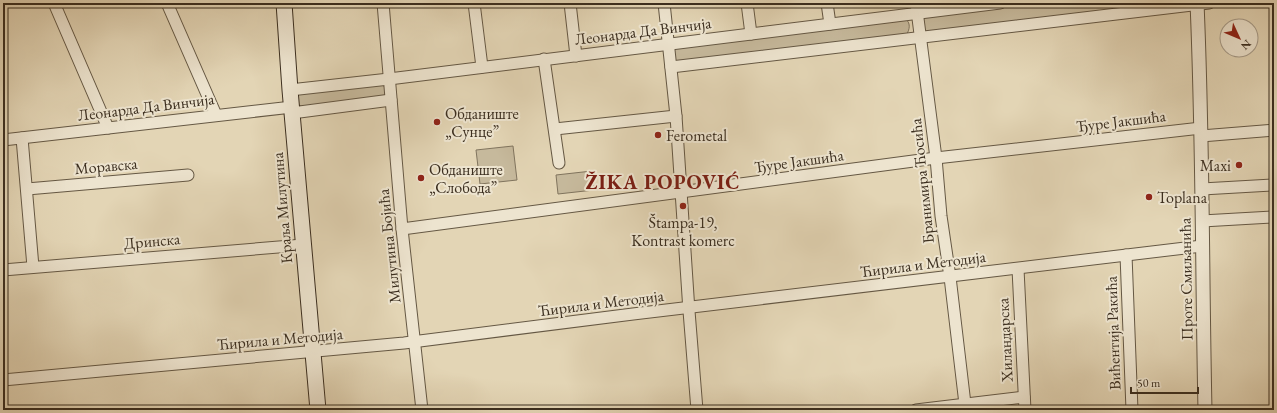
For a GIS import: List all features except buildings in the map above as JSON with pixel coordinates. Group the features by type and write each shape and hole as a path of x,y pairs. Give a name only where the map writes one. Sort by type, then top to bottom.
{"main road":[{"name":"Краља Милутина","path":"284,3 290,90 318,410"}],"street":[{"path":"54,3 108,128"},
{"path":"167,3 216,115"},
{"name":"Милутина Бојића","path":"383,3 402,229 422,410"},
{"path":"474,3 482,67"},
{"path":"570,3 576,56"},
{"path":"664,3 676,116 688,308 697,410"},
{"path":"747,3 751,34"},
{"path":"828,3 830,24"},
{"name":"Леонарда Да Винчија","path":"290,90 830,24 916,8 1000,3"},
{"path":"671,67 1201,3"},
{"name":"Проте Смиљанића","path":"1201,3 1202,246 1205,410"},
{"name":"Бранимира Ћосића","path":"916,8 936,158 941,216 950,277 965,404"},
{"path":"544,59 559,163"},
{"name":"Леонарда Да Винчија","path":"3,140 216,115 292,110 391,100"},
{"path":"555,129 676,116"},
{"name":"Ђуре Јакшића","path":"402,229 727,187 936,158 1201,132 1274,130"},
{"path":"22,138 33,267"},
{"name":"Моравска","path":"27,189 188,175"},
{"path":"1202,189 1274,185"},
{"path":"1202,221 1274,217"},
{"name":"Дринска","path":"3,270 303,245"},
{"name":"Ћирила и Методија","path":"3,380 415,342 1202,246"},
{"name":"Вићентија Ракића","path":"1126,255 1132,410"},
{"name":"Хиландарска","path":"1018,268 1025,410"},
{"path":"916,410 1024,397"}],"shaded area":[{"path":"1041,3 1176,3 924,32 922,20 925,17"},
{"path":"905,19 907,20 909,26 906,35 678,62 675,60 674,49 677,47"},
{"path":"382,84 386,89 384,96 303,107 297,104 296,96 298,93"},
{"path":"513,146 517,180 480,184 476,150"},
{"path":"592,171 594,190 558,194 556,175"}],"place":[{"name":"Обданиште „Сунце”","path":"437,122"},
{"name":"Ferometal","path":"658,135"},
{"name":"Maxi","path":"1239,165"},
{"name":"Обданиште „Слобода”","path":"421,178"},
{"name":"Toplana","path":"1149,197"},
{"name":"Štampa-19, Kontrast komerc","path":"683,206"}],"district":[{"name":"ŽIKA POPOVIĆ","path":"663,182"}]}
